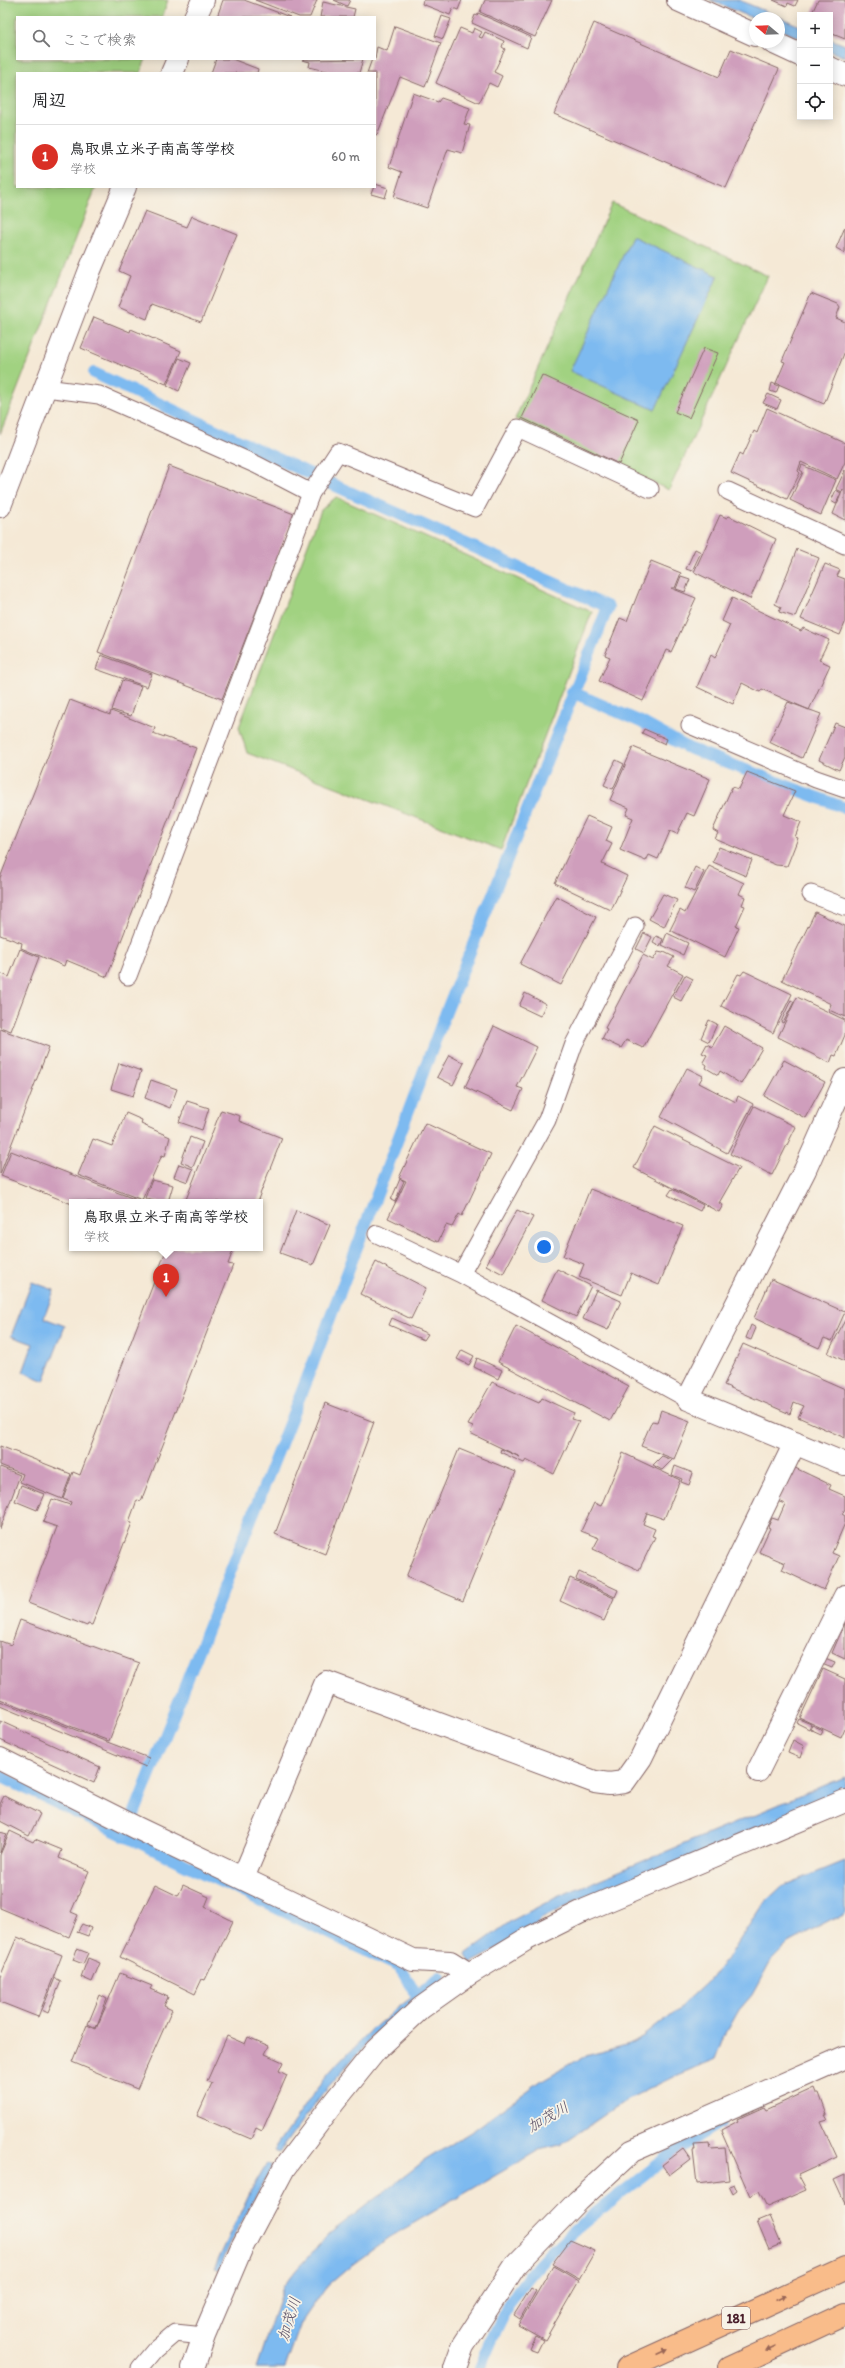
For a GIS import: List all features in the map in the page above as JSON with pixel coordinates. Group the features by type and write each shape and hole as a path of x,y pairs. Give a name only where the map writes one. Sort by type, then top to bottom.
{"highway":[{"name":"181","path":"627,2368 845,2269"},
{"path":"729,2368 845,2314"}],"street":[{"path":"196,16 202,0"},
{"path":"678,0 749,32"},
{"path":"785,48 797,54"},
{"path":"172,72 178,60"},
{"path":"833,69 845,75"},
{"path":"0,506 125,188"},
{"path":"845,1080 805,1170 688,1398 845,1464"},
{"path":"243,1878 326,1682 595,1782 609,1784 624,1782 641,1758 795,1443"},
{"path":"758,1771 845,1596"},
{"path":"0,1759 413,1960 450,1962 469,1974"},
{"path":"193,2368 204,2336 241,2249 284,2168 376,2050 420,2008 469,1974 525,1940 585,1910 845,1801"},
{"path":"455,2368 463,2346 515,2266 578,2201 632,2151 845,2057"}],"lane":[{"path":"46,388 100,395 257,465 312,493"},
{"path":"128,976 312,493 338,452 475,508 518,428 650,489"},
{"path":"728,491 845,545"},
{"path":"690,725 816,779 845,789"},
{"path":"811,894 845,907"},
{"path":"461,1274 547,1120 574,1044 635,926"},
{"path":"377,1234 461,1274 688,1398"},
{"path":"140,2368 155,2350 175,2333 204,2336"}],"green space":[{"path":"0,0 168,0 162,16 16,16 16,60 146,60 140,72 16,72 16,188 96,188 0,434"},
{"path":"612,203 768,276 669,490 515,419"},
{"path":"336,497 592,612 501,850 247,753 239,727 321,510"}],"water":[{"path":"710,0 739,0 767,12 749,12 749,16"},
{"path":"785,20 797,25 797,37 785,32"},
{"path":"833,40 845,45 845,57 833,52"},
{"path":"632,236 718,276 655,410 570,371"},
{"path":"32,1282 54,1290 44,1318 65,1326 44,1381 23,1372 33,1344 11,1336"},
{"path":"845,1777 845,1794 623,1887 609,1886 586,1896 541,1919 530,1932 471,1963 466,1954 511,1921 557,1897"},
{"name":"加茂川","path":"845,1861 845,1913 789,1943 770,1962 752,1995 739,2010 725,2035 716,2059 677,2075 628,2099 560,2145 539,2150 390,2237 353,2264 325,2288 301,2323 285,2368 256,2368 283,2287 296,2270 329,2234 424,2161 474,2130 542,2080 582,2057 626,2045 643,2037 677,2010 706,1983 730,1955 762,1905 781,1887"},
{"path":"428,1981 433,1988 374,2035 322,2094 280,2152 274,2150 316,2090 339,2062 379,2023 422,1990 420,1987"},
{"path":"267,2163 272,2166 230,2244 219,2271 214,2269 250,2192"}],"building":[{"path":"223,0 244,0 287,16 217,16"},
{"path":"255,0 317,0 310,16 296,16"},
{"path":"334,0 350,0 347,6"},
{"path":"423,0 462,0 458,10 453,8 450,15 422,4"},
{"path":"485,0 552,0 535,37 480,12"},
{"path":"773,0 798,0 795,6 788,3 787,6"},
{"path":"818,0 845,0 845,39 833,34 833,12 812,12"},
{"path":"323,2 355,9 353,16 320,16"},
{"path":"478,13 531,37 527,48 472,23 475,15 477,16"},
{"path":"442,16 451,19 443,39 435,36"},
{"path":"594,23 719,77 731,49 779,69 726,188 554,114"},
{"path":"395,26 441,43 425,87 400,77 377,135 376,72 367,72 372,60 376,60 377,47 387,51"},
{"path":"460,28 472,33 474,28 482,32 479,37 482,38 485,32 504,41 502,47 505,49 494,72 502,76 497,87 489,83 479,103 436,83"},
{"path":"216,60 235,60 258,69 257,72 211,72"},
{"path":"302,60 363,60 359,72 331,72 309,67 310,62"},
{"path":"413,93 438,102 441,98 470,108 464,124 470,125 462,153 448,149 427,208 394,197 402,172 389,167"},
{"path":"376,184 388,188 385,198 371,194 373,188 376,188"},
{"path":"145,211 187,227 192,216 237,234 201,322 152,304 147,319 118,307 130,276 119,271"},
{"path":"845,227 845,253 836,248"},
{"path":"811,293 838,304 840,307 836,318 845,322 845,351 824,404 776,383 785,362 782,361"},
{"path":"94,317 130,332 131,329 181,351 166,384 81,348"},
{"path":"704,348 718,353 689,418 675,412"},
{"path":"179,358 191,363 179,391 167,385"},
{"path":"542,375 639,420 619,464 522,418"},
{"path":"772,383 779,386 776,393 770,391"},
{"path":"768,394 781,400 777,409 763,403"},
{"path":"767,408 845,443 845,462 837,479 801,462 798,471 800,473 787,499 731,473 740,453 743,455 754,431 757,433"},
{"path":"802,465 836,480 821,515 790,500 803,472 800,470"},
{"path":"169,466 294,514 222,699 98,652"},
{"path":"845,470 845,520 833,514 842,492 836,489"},
{"path":"836,490 841,493 836,504 831,501"},
{"path":"720,515 727,518 729,516 776,539 750,599 694,572"},
{"path":"695,549 701,552 692,571 686,569"},
{"path":"797,549 819,558 795,617 779,612 781,607 775,604"},
{"path":"651,561 681,573 675,588 671,588 696,598 671,652 666,650 643,701 599,681 610,657 605,655 620,618 627,621"},
{"path":"825,564 840,570 837,576 845,579 845,623 840,635 801,619"},
{"path":"681,576 690,579 685,592 676,589"},
{"path":"732,598 801,631 803,628 829,640 819,660 830,665 809,710 762,689 760,692 742,683 733,704 697,687 711,655 715,658 730,625 722,621"},
{"path":"101,655 152,674 147,687 96,669"},
{"path":"122,680 141,686 131,716 112,710"},
{"path":"70,700 110,715 111,711 155,728 153,733 196,748 107,977 66,960 64,966 21,948 22,943 0,935 0,878"},
{"path":"788,702 821,714 802,758 769,742"},
{"path":"835,723 845,727 845,757 839,770 819,760"},
{"path":"644,729 667,739 665,744 642,733"},
{"path":"633,747 710,779 694,816 687,813 677,834 670,831 658,859 649,855 646,861 620,850 633,818 626,815 629,808 610,800"},
{"path":"616,760 624,764 613,789 604,785"},
{"path":"747,772 795,791 784,815 801,822 795,837 798,838 787,866 776,865 715,839 718,833 713,830 732,787 739,789"},
{"path":"587,816 612,827 606,841 612,844 602,864 627,876 611,910 555,883"},
{"path":"719,847 752,860 746,876 713,862"},
{"path":"709,866 744,883 739,894 745,897 742,905 745,906 736,926 739,927 725,957 670,930 680,910 685,913"},
{"path":"695,867 704,872 694,892 685,888"},
{"path":"663,894 677,900 664,927 649,919"},
{"path":"556,896 596,917 561,985 520,964"},
{"path":"815,912 845,926 845,1017 829,1010 831,1004 782,980"},
{"path":"644,933 652,937 644,953 636,949"},
{"path":"667,933 688,943 683,955 662,945"},
{"path":"656,936 663,939 660,946 653,942"},
{"path":"20,949 39,957 11,1031 0,1027 0,973 9,977"},
{"path":"658,952 664,952 674,957 668,966 683,974 643,1048 626,1040 621,1048 602,1039 607,1029 605,1028 643,955 653,960"},
{"path":"744,971 792,994 773,1033 721,1006 738,974 741,975"},
{"path":"685,975 693,979 681,1001 673,997"},
{"path":"525,993 546,1004 540,1016 519,1006"},
{"path":"797,997 845,1020 845,1035 836,1056 833,1055 830,1063 778,1037"},
{"path":"791,1000 794,1002 783,1023 781,1022"},
{"path":"709,1020 717,1024 709,1042 701,1038"},
{"path":"494,1026 537,1047 517,1087 523,1089 513,1110 465,1087"},
{"path":"724,1026 762,1048 741,1084 720,1071 718,1075 706,1068 707,1065 703,1062 707,1055 702,1053 707,1044 712,1047"},
{"path":"0,1029 49,1047 0,1174"},
{"path":"449,1055 464,1063 453,1085 437,1077"},
{"path":"784,1060 825,1082 805,1118 764,1096"},
{"path":"119,1063 141,1071 133,1096 111,1089"},
{"path":"687,1068 703,1076 699,1083 736,1102 738,1096 753,1104 727,1153 661,1117"},
{"path":"151,1080 177,1089 170,1108 145,1098"},
{"path":"187,1101 209,1108 202,1130 179,1122"},
{"path":"754,1106 796,1127 772,1175 730,1154"},
{"path":"221,1110 240,1116 239,1121 282,1138 258,1199 186,1199"},
{"path":"126,1113 142,1120 141,1124 170,1137 165,1156 162,1155 142,1199 78,1175 93,1139 112,1146"},
{"path":"425,1123 491,1154 462,1216 459,1214 452,1227 446,1225 438,1242 388,1218 406,1181 399,1178"},
{"path":"655,1126 739,1168 719,1203 723,1205 719,1212 634,1168"},
{"path":"190,1137 203,1142 193,1167 181,1162"},
{"path":"11,1151 134,1199 69,1199 69,1203 1,1176"},
{"path":"179,1164 193,1169 188,1182 174,1177"},
{"path":"400,1179 404,1181 395,1202 391,1200"},
{"path":"152,1180 173,1185 169,1199 145,1198"},
{"path":"590,1189 683,1226 659,1285 631,1273 622,1295 579,1277 584,1264 563,1256"},
{"path":"672,1189 703,1205 700,1211 668,1195"},
{"path":"296,1210 330,1225 313,1265 280,1253"},
{"path":"517,1210 533,1217 503,1274 486,1265"},
{"path":"166,1251 233,1251 228,1264 233,1265 141,1501 137,1500 129,1522 132,1523 92,1625 88,1624 87,1626 28,1603 57,1527 43,1522 52,1499 70,1505 71,1502 63,1499 73,1472 80,1475"},
{"path":"376,1262 426,1288 411,1319 360,1294"},
{"path":"557,1269 591,1286 576,1317 542,1300"},
{"path":"771,1279 845,1312 832,1341 824,1338 819,1348 754,1318"},
{"path":"596,1290 621,1301 608,1330 583,1319"},
{"path":"392,1318 428,1334 424,1340 389,1325"},
{"path":"845,1320 845,1361 828,1353"},
{"path":"751,1325 756,1328 751,1340 746,1338"},
{"path":"516,1326 629,1386 610,1421 498,1362"},
{"path":"743,1344 845,1389 845,1438 798,1417 804,1406 794,1402 790,1414 724,1385"},
{"path":"462,1350 474,1356 469,1365 457,1359"},
{"path":"477,1358 502,1370 498,1379 474,1367"},
{"path":"492,1382 539,1403 542,1398 574,1413 571,1419 579,1421 554,1474 526,1460 524,1463 500,1452 501,1449 520,1457 470,1433 473,1427 468,1425"},
{"path":"325,1403 374,1422 325,1554 275,1534"},
{"path":"661,1410 690,1421 674,1459 641,1446 652,1421 657,1422"},
{"path":"0,1446 71,1474 62,1499 20,1482 23,1474 0,1465"},
{"path":"459,1449 516,1472 463,1601 406,1577"},
{"path":"623,1453 680,1480 664,1519 647,1513 643,1524 655,1529 652,1536 655,1537 639,1570 593,1549 599,1538 581,1531 594,1503 601,1506"},
{"path":"662,1456 672,1460 662,1470 653,1465"},
{"path":"675,1466 693,1473 689,1485 681,1482 682,1479 672,1475"},
{"path":"791,1466 831,1485 829,1489 845,1496 845,1509 842,1514 845,1516 845,1523 832,1553 839,1556 824,1590 782,1570 785,1563 759,1552 770,1528 768,1527 772,1518 778,1520 785,1504 777,1501"},
{"path":"0,1467 20,1475 0,1529"},
{"path":"21,1485 44,1494 37,1510 15,1501"},
{"path":"579,1572 618,1590 615,1597 576,1579"},
{"path":"570,1578 614,1598 604,1621 560,1601"},
{"path":"20,1620 139,1663 109,1741 0,1699 0,1641 11,1645"},
{"path":"845,1623 845,1659 832,1653"},
{"path":"825,1658 835,1662 832,1668 822,1664"},
{"path":"823,1669 845,1679 845,1728 841,1737 800,1718"},
{"path":"0,1701 149,1758 146,1767 0,1706"},
{"path":"799,1719 811,1724 809,1729 797,1723"},
{"path":"0,1721 100,1767 94,1783 0,1740"},
{"path":"812,1725 823,1730 821,1734 810,1729"},
{"path":"793,1740 804,1746 800,1758 788,1753"},
{"path":"4,1796 40,1814 29,1836 0,1821 0,1804"},
{"path":"10,1831 33,1842 35,1839 62,1850 59,1858 89,1871 71,1912 78,1915 69,1937 0,1908 0,1855"},
{"path":"0,1832 7,1834 0,1853"},
{"path":"155,1885 178,1896 183,1885 209,1897 205,1907 233,1921 205,1980 202,1979 195,1994 120,1957"},
{"path":"82,1924 91,1928 88,1936 77,1932"},
{"path":"17,1937 62,1955 38,2017 0,2002 0,1977"},
{"path":"77,1949 88,1953 83,1964 73,1960"},
{"path":"88,1958 100,1963 92,1982 81,1977"},
{"path":"120,1973 152,1986 150,1989 168,1997 164,2006 172,2010 137,2089 72,2062 87,2025 96,2029"},
{"path":"55,1978 61,1981 48,2013 42,2010"},
{"path":"100,1995 107,1999 96,2028 88,2024"},
{"path":"227,2036 245,2044 248,2037 269,2046 265,2054 283,2062 279,2071 287,2075 262,2131 256,2128 251,2139 197,2116 212,2083 207,2081"},
{"path":"814,2088 816,2093 819,2093 827,2115 825,2115 828,2120 821,2122 837,2157 798,2175 806,2190 767,2207 759,2191 750,2196 721,2130 738,2121 737,2119 764,2107 766,2110"},
{"path":"710,2143 711,2149 725,2148 729,2180 697,2184 693,2150 695,2150 694,2144"},
{"path":"683,2149 690,2159 669,2175 662,2165"},
{"path":"845,2175 845,2204 834,2180"},
{"path":"734,2184 737,2191 733,2194 729,2186"},
{"path":"769,2216 781,2244 769,2249 757,2221"},
{"path":"570,2240 595,2251 579,2279 552,2264"},
{"path":"553,2266 579,2281 545,2340 518,2325"},
{"path":"531,2288 536,2291 520,2319 514,2315"},
{"path":"535,2336 543,2340 537,2352 529,2349"}],"waterway":[{"path":"94,373 336,486 608,607 446,1012 315,1358 125,1837"},
{"path":"572,692 641,722 688,748 845,808"},
{"path":"0,1776 400,1967 417,1997"},
{"path":"419,1996 440,1977"},
{"path":"480,2368 511,2301 529,2276 556,2247 601,2209 675,2152 721,2122"}],"place":[{"name":"鳥取県立米子南高等学校","path":"166,1297"}]}
